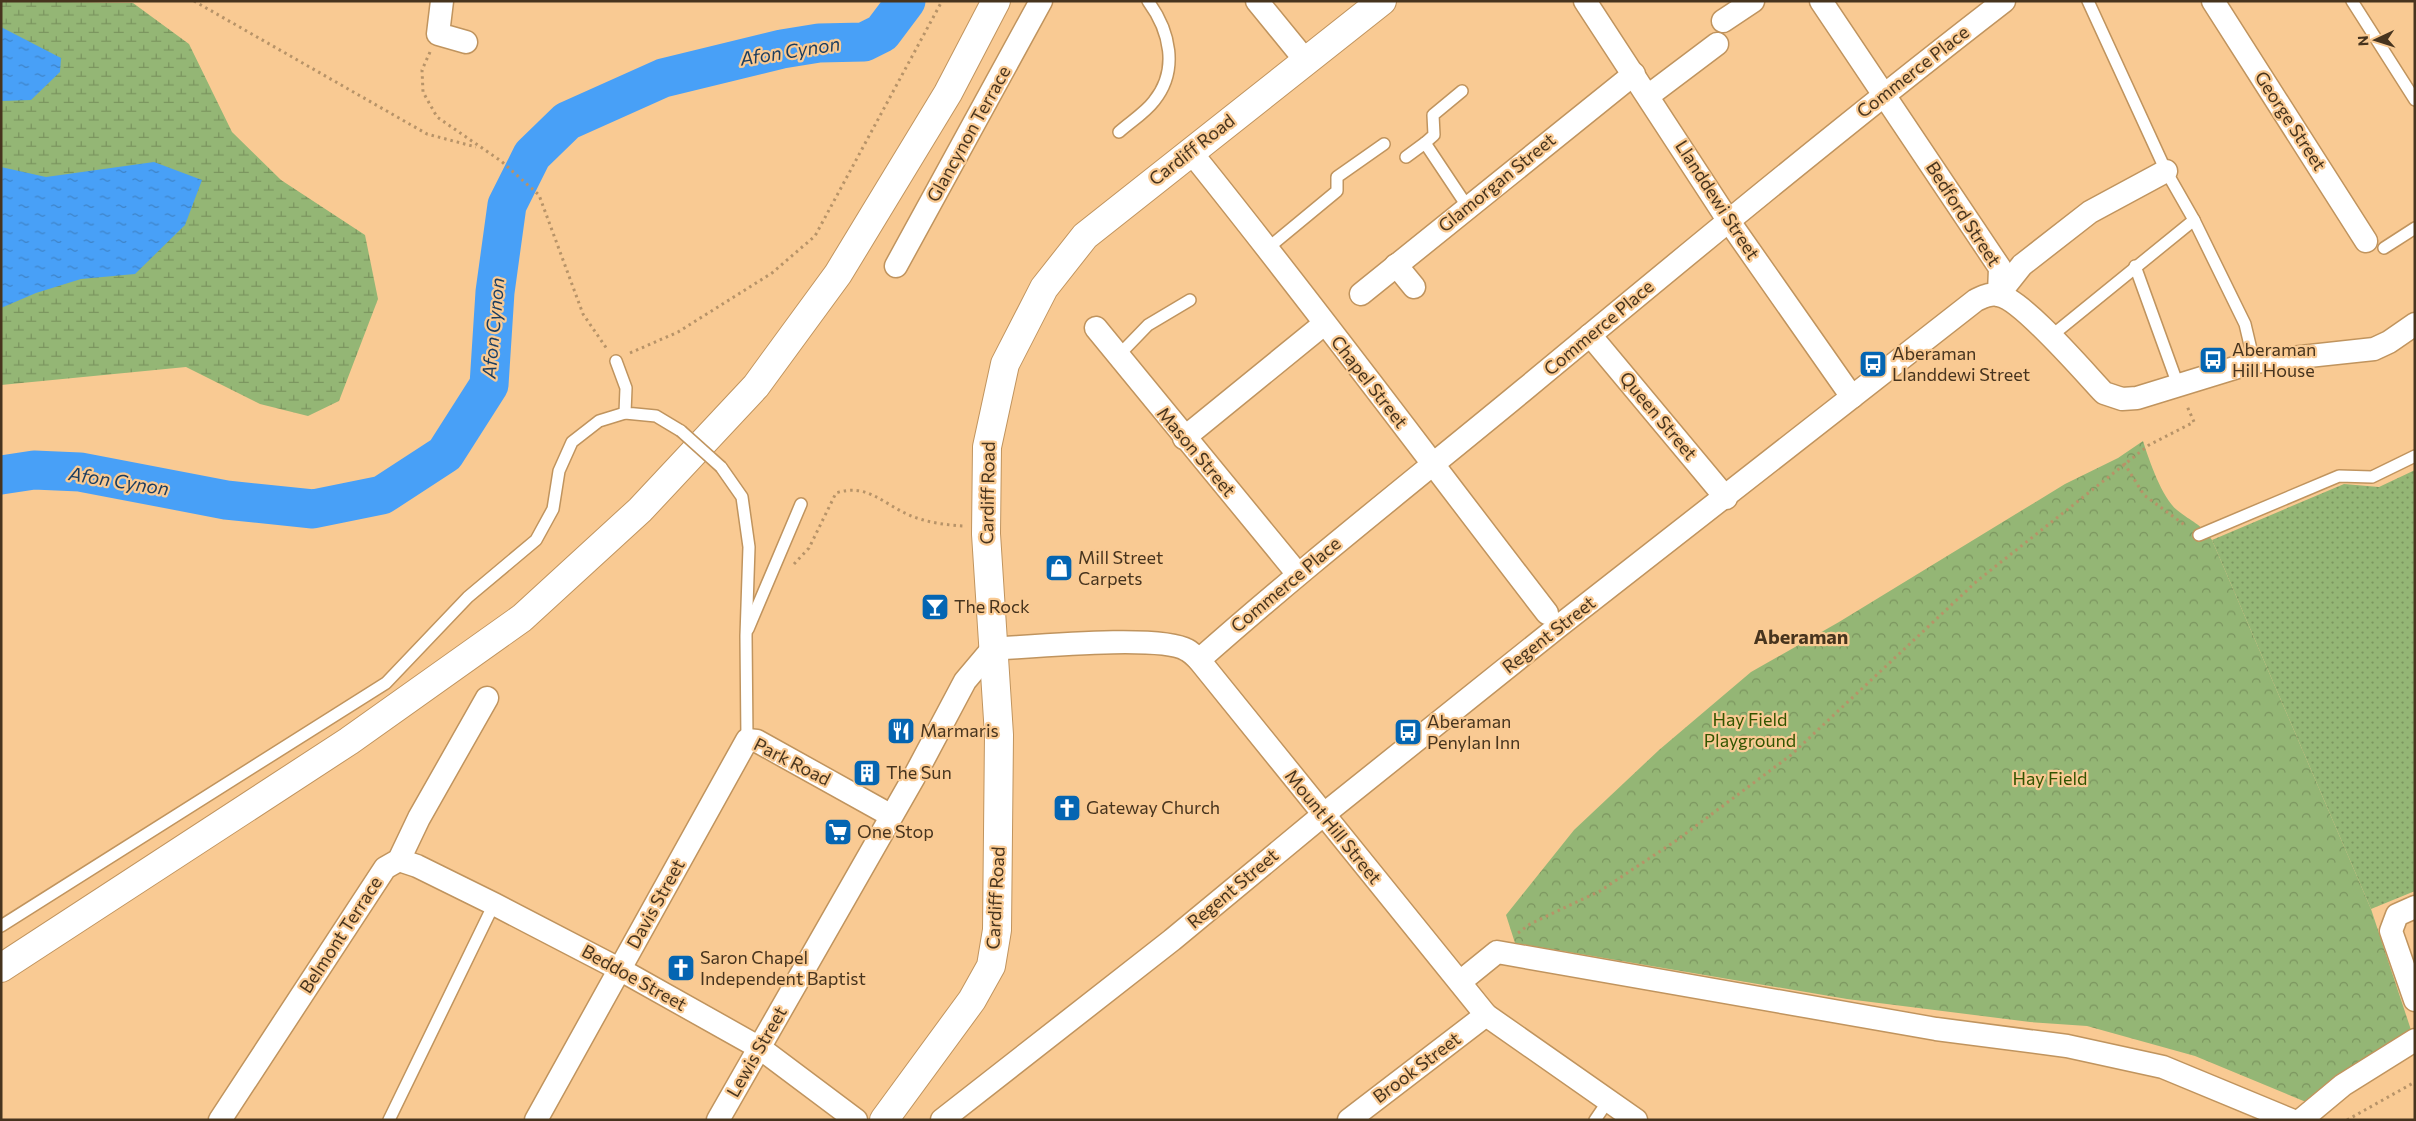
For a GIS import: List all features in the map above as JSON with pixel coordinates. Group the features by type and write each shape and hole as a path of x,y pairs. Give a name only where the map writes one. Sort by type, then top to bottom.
{"main road":[{"path":"1,968 348,741 522,618 640,510 756,386 838,274 948,93 996,1"},
{"name":"Cardiff Road","path":"884,1120 972,1000 992,966 997,930 999,745 986,527 987,447 1005,364 1044,288 1085,236 1190,151 1382,1"}],"street":[{"path":"442,1 438,34 466,42"},
{"name":"Glancynon Terrace","path":"896,266 1041,1"},
{"path":"1257,1 1306,61"},
{"name":"Llanddewi Street","path":"1585,1 1728,220 1852,396"},
{"path":"1723,21 1753,1"},
{"name":"Bedford Street","path":"1821,1 2000,268 1998,294"},
{"name":"Commerce Place","path":"1199,660 1297,574 1433,465 1728,220 2004,1"},
{"name":"George Street","path":"2213,1 2375,244"},
{"path":"1648,96 1717,44"},
{"name":"Glamorgan Street","path":"1361,294 1634,74"},
{"name":"Chapel Street","path":"1190,151 1268,248 1324,324 1547,613"},
{"path":"2166,171 2090,212 2022,265 1998,294 2019,305 2104,393 2122,399 2137,398 2254,362 2374,349 2389,342 2415,324"},
{"path":"1396,265 1414,287"},
{"name":"Regent Street","path":"942,1120 1172,940 1322,815 1559,626 1726,498 1852,396 1976,300 1987,295 1998,294"},
{"path":"1184,438 1324,324"},
{"name":"Mason Street","path":"1096,328 1297,574"},
{"name":"Queen Street","path":"1590,335 1726,498"},
{"name":"Mount Hill Street","path":"992,649 1124,643 1158,644 1186,649 1199,660 1322,815 1486,1015 1636,1120"},
{"name":"Lewis Street","path":"718,1120 965,681 992,649"},
{"name":"Belmont Terrace","path":"220,1120 386,868 400,860 419,818 487,698"},
{"name":"Park Road","path":"746,740 756,741 890,815"},
{"name":"Davis Street","path":"536,1120 621,970 746,740"},
{"name":"Beddoe Street","path":"400,860 417,866 494,904 621,970 760,1048 856,1120"},
{"path":"2415,907 2397,915 2391,931 2415,1000"},
{"path":"1460,982 1497,952 1936,1029 2067,1046 2163,1068 2291,1120"},
{"name":"Brook Street","path":"1349,1120 1486,1015"},
{"path":"2301,1120 2342,1085 2415,1040"}],"lane":[{"path":"1119,132 1153,102 1169,71 1170,50 1159,16 1148,1"},
{"path":"2088,1 2166,171 2194,220 2245,324 2254,362"},
{"path":"2352,1 2415,100"},
{"path":"1406,157 1434,135 1433,115 1462,91"},
{"path":"1425,143 1468,206"},
{"path":"1268,248 1337,191 1337,177 1384,144"},
{"path":"2050,337 2135,266 2194,220"},
{"path":"2375,244 2415,228"},
{"path":"2135,266 2178,385"},
{"path":"1118,356 1148,325 1190,300"},
{"path":"616,361 626,388 625,413"},
{"path":"1,926 386,683 468,598 536,540 553,509 559,471 572,442 599,421 625,413 656,416 681,431 722,467 742,497 749,546 746,636 746,740"},
{"path":"2199,535 2339,476 2372,477 2415,456"},
{"path":"746,636 801,504"},
{"path":"388,1120 494,904"},
{"path":"1595,1120 1608,1101"}],"path":[{"path":"194,1 427,134 480,148"},
{"path":"438,34 422,70 423,92 437,117 501,161 539,195 583,314 616,361 678,332 772,273 815,236 942,1"},
{"path":"1497,952 1530,924 1600,891 1677,840 1791,756 1977,581 2124,463 2149,445 2194,422 2178,385"},
{"path":"2124,463 2144,495 2199,535"},
{"path":"772,572 782,570 798,562 813,540 836,493 849,489 874,495 910,515 932,522 986,527"},
{"path":"2347,1120 2415,1082"}],"green space":[{"path":"1,1 133,3 189,44 232,132 281,180 365,235 378,299 339,401 308,416 260,404 186,367 1,385"},
{"name":"Hay Field","path":"2143,441 2166,497 2177,510 2199,526 2212,540 2371,909 2412,1033 2306,1102 2195,1056 2087,1026 2030,1022 1847,999 1515,943 1506,915 1574,830 1659,750 1751,672 1839,622 2065,484 2118,458"},
{"path":"2415,470 2415,891 2371,909 2212,540 2344,484 2379,487"}],"water":[{"path":"1,27 61,58 60,72 31,100 1,101"},
{"path":"154,162 202,180 185,225 135,274 81,279 36,293 1,308 1,167 46,177"}],"waterway":[{"name":"Afon Cynon","path":"1,475 34,470 80,472 226,500 313,509 382,495 445,454 489,385 495,292 507,205 532,155 567,121 663,78 782,49 819,43 864,42 882,33 906,1"}],"place":[{"name":"Aberaman Hill House","path":"2213,360"},
{"name":"Aberaman Llanddewi Street","path":"1873,364"},
{"name":"Mill Street Carpets","path":"1059,568"},
{"name":"The Rock","path":"935,607"},
{"name":"Marmaris","path":"901,731"},
{"name":"Aberaman Penylan Inn","path":"1408,732"},
{"name":"The Sun","path":"867,773"},
{"name":"Gateway Church","path":"1067,808"},
{"name":"One Stop","path":"838,832"},
{"name":"Saron Chapel Independent Baptist","path":"681,968"}],"district":[{"name":"Aberaman","path":"1801,637"}],"park label":[{"name":"Hay Field Playground","path":"1750,730"}]}
